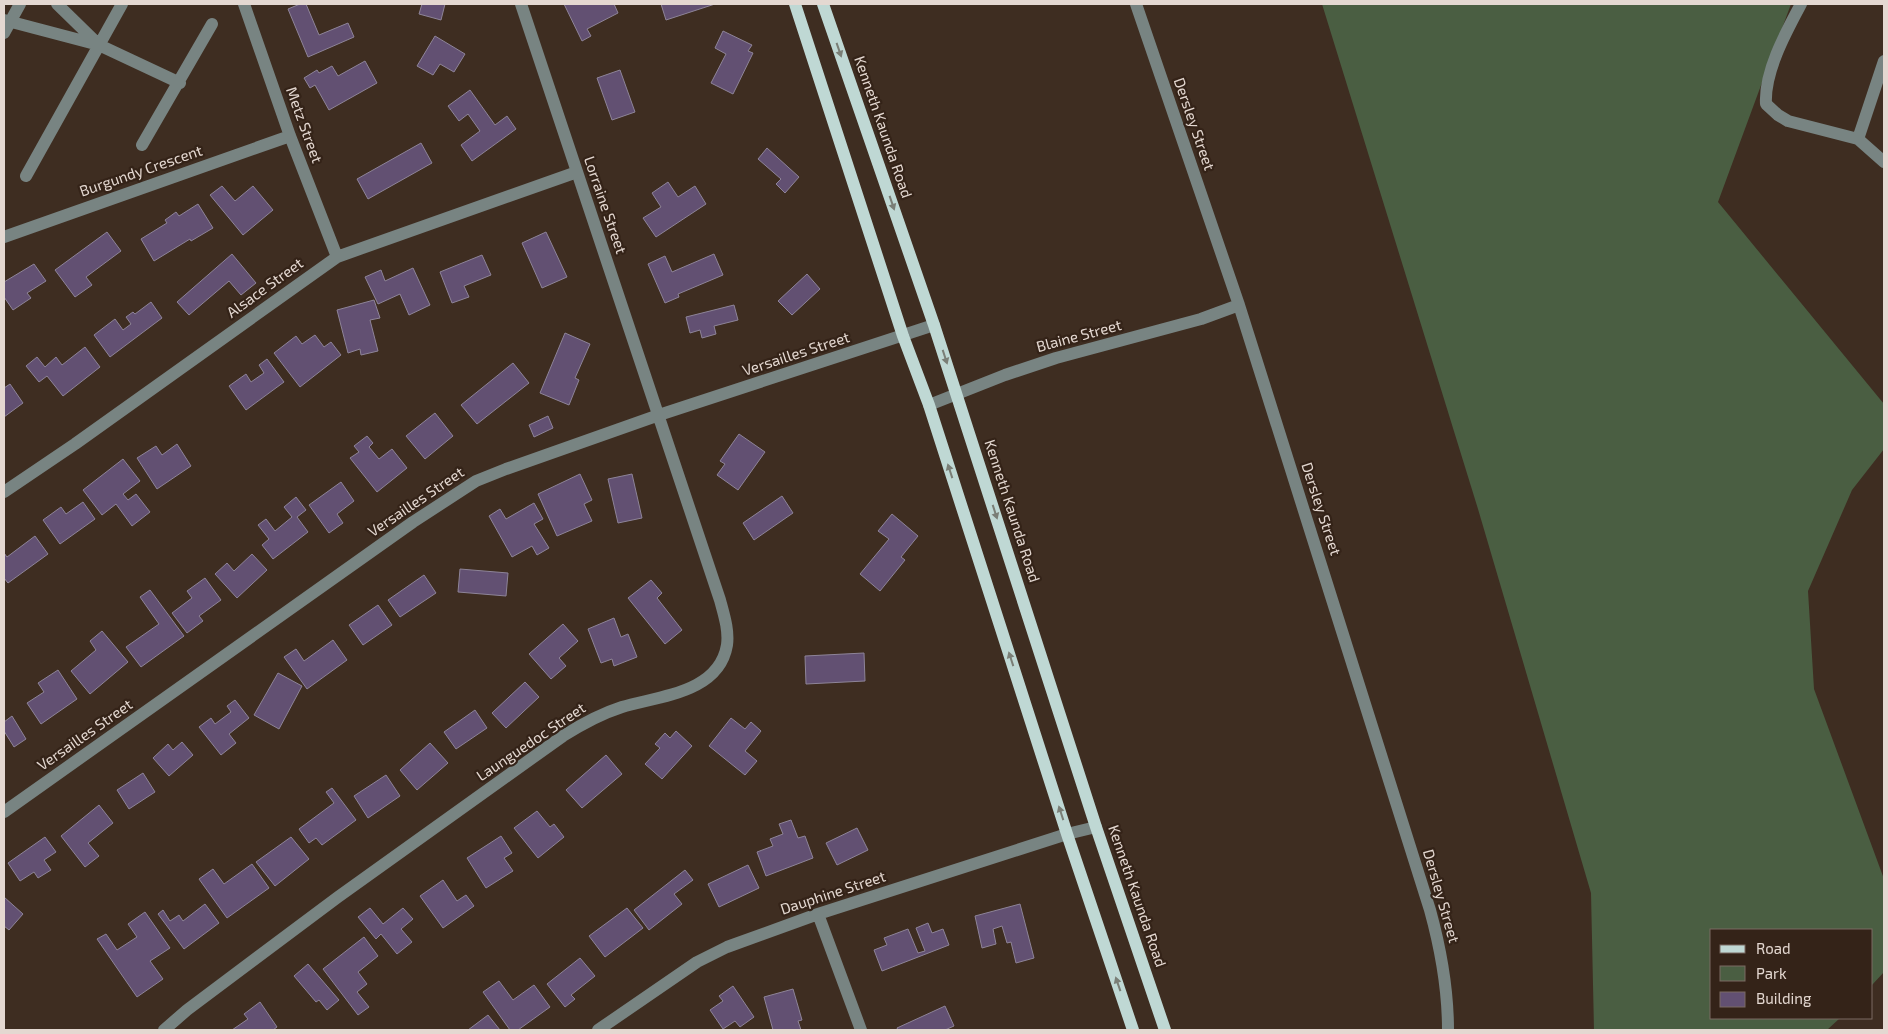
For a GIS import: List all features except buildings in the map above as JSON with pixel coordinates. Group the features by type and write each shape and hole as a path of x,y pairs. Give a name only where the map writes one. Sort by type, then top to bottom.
{"main road":[{"path":"795,4 1133,1030"},
{"name":"Kenneth Kaunda Road","path":"823,4 934,325 1096,827 1165,1030"}],"street":[{"path":"20,4 6,25 98,45 180,83"},
{"path":"57,4 98,45"},
{"path":"26,176 122,4"},
{"name":"Metz Street","path":"244,4 290,136 337,257"},
{"name":"Lorraine Street","path":"521,4 659,416"},
{"name":"Dersley Street","path":"1136,4 1239,305 1430,910 1440,946 1445,980 1448,1030"},
{"path":"1801,4 1786,31 1766,86 1766,104 1788,121 1858,139 1884,162"},
{"path":"142,146 180,83 212,24"},
{"path":"1858,139 1884,60"},
{"name":"Burgundy Crescent","path":"4,237 290,136"},
{"name":"Alsace Street","path":"4,492 75,444 337,257 577,172"},
{"name":"Blaine Street","path":"929,406 1056,358 1201,319 1239,305"},
{"name":"Versailles Street","path":"4,812 453,495 476,481 659,416 934,325"},
{"name":"Launguedoc Street","path":"164,1030 187,1010 330,903 563,736 592,718 701,683 716,671 725,653 727,628 720,600 659,416"},
{"name":"Dauphine Street","path":"598,1030 698,962 727,947 818,914 1067,834 1096,827"},
{"path":"818,914 861,1030"}],"green space":[{"path":"1322,4 1791,4 1718,202 1884,404 1884,449 1852,490 1808,591 1814,689 1884,879 1884,972 1873,984 1873,929 1710,929 1710,1019 1839,1019 1827,1030 1594,1030 1591,893 1478,509"}]}
